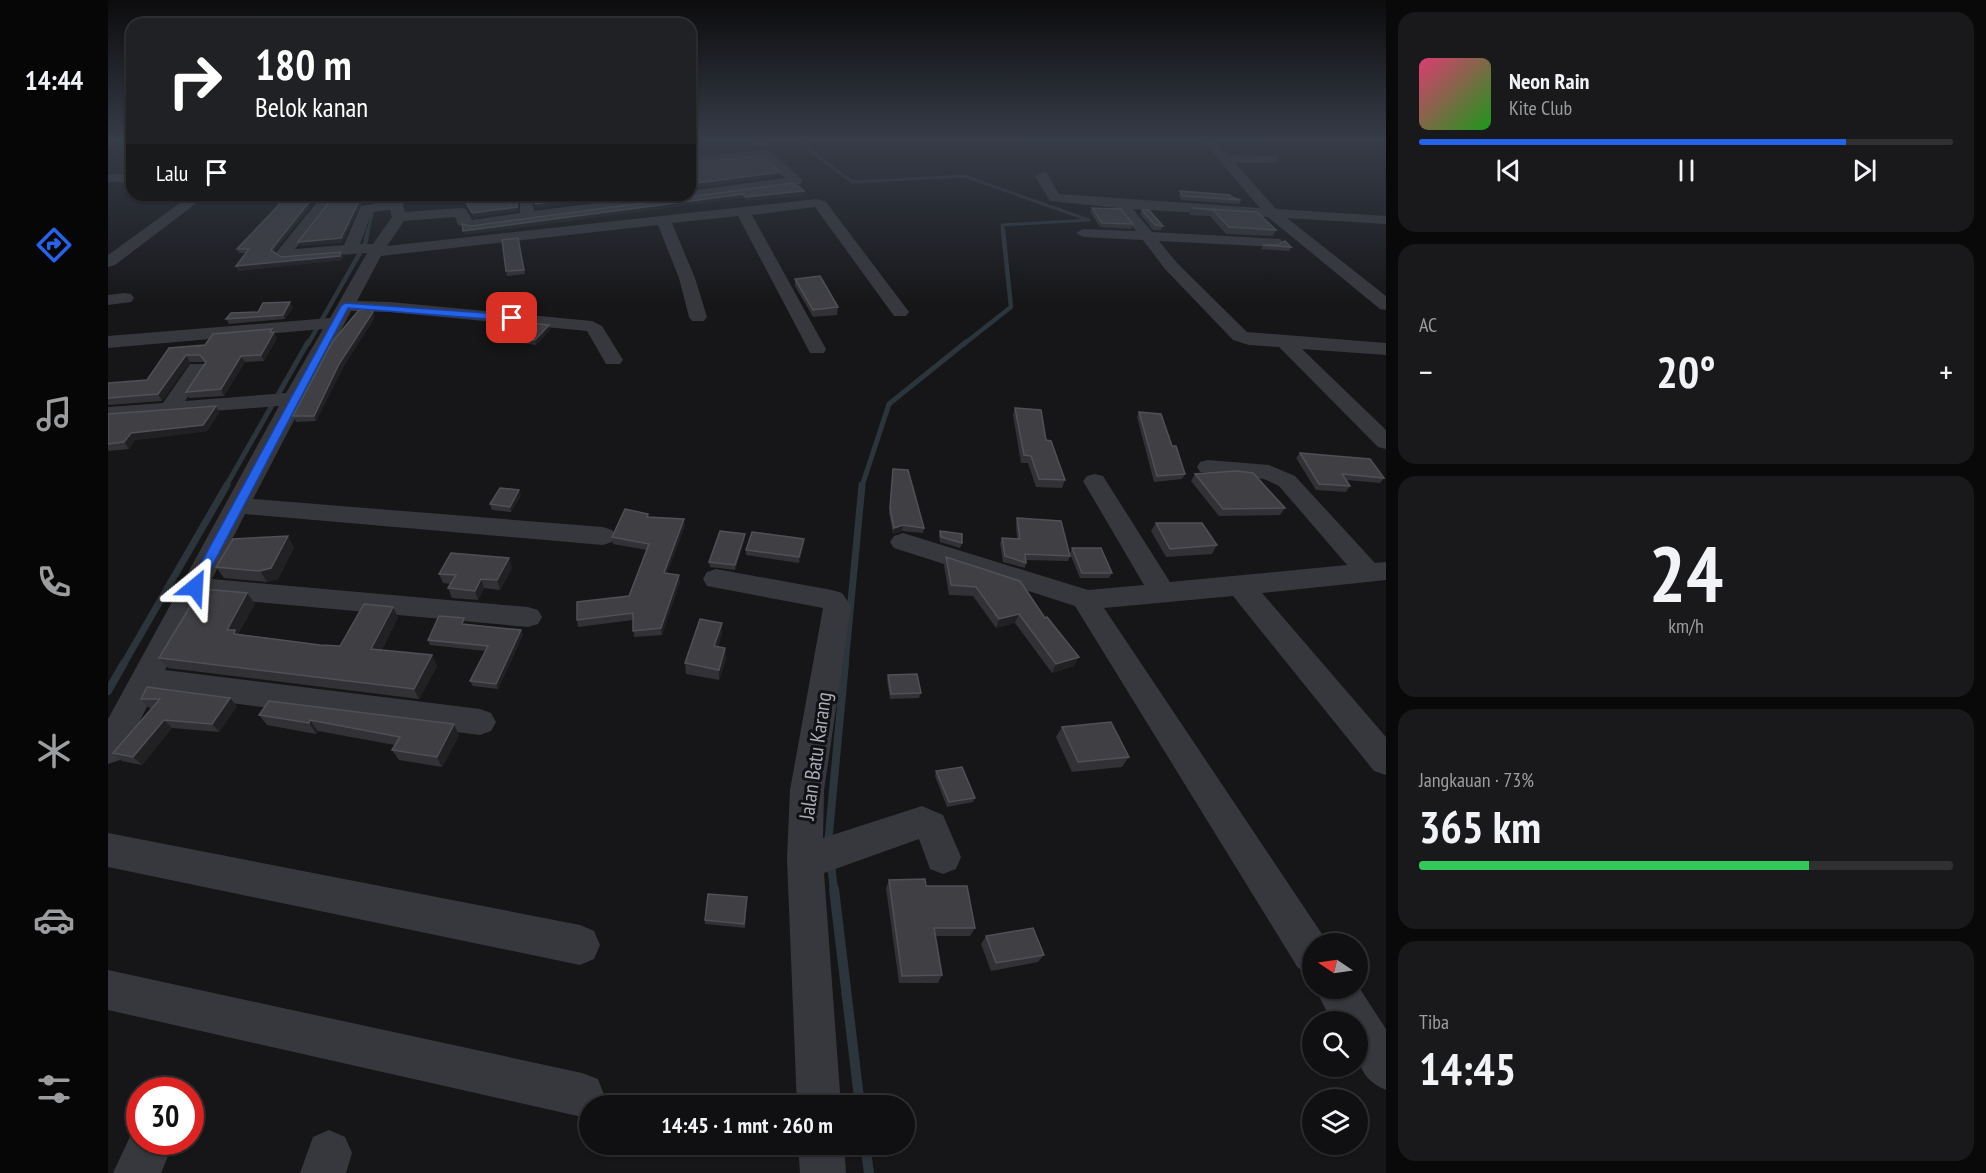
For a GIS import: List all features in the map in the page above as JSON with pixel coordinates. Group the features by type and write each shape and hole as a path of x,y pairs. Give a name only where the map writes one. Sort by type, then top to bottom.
{"street":[{"path":"1053,196 1070,196"},
{"path":"1083,196 1122,204 1386,220"},
{"path":"1257,196 1274,215 1386,304"},
{"path":"108,262 192,201"},
{"path":"325,201 282,253 286,255 366,250 819,204 900,312"},
{"path":"461,201 460,212 462,221 466,224 528,217 626,201"},
{"path":"525,201 528,217"},
{"path":"1122,204 1171,266 1240,336 1250,339 1386,349"},
{"path":"366,250 365,209 391,206 460,212"},
{"path":"108,750 237,505 286,400 328,319 391,206"},
{"path":"743,212 817,349"},
{"path":"664,220 687,278 698,317"},
{"path":"1083,233 1275,242"},
{"path":"108,342 328,319 390,307 592,326 613,360"},
{"path":"1285,342 1386,442"},
{"path":"170,408 197,368"},
{"path":"108,413 286,400"},
{"path":"1209,467 1269,472 1287,481 1379,575"},
{"path":"1095,481 1162,593"},
{"path":"237,505 603,536"},
{"path":"903,542 1089,600 1240,585 1379,575"},
{"name":"Jalan Batu Karang","path":"716,579 832,600 837,606 807,790 825,854 819,1095"},
{"path":"1240,585 1386,761"},
{"path":"195,587 528,617"},
{"path":"1089,600 1090,610 1302,939"},
{"path":"146,680 480,722"},
{"path":"825,854 922,822 933,827 943,858"},
{"path":"108,850 580,945"},
{"path":"108,990 582,1095"},
{"path":"1368,1040 1386,1068"},
{"path":"137,1173 145,1155"},
{"path":"822,1155 823,1173"}],"building":[{"path":"696,196 698,196 730,196 696,200"},
{"path":"1183,196 1230,196 1241,200"},
{"path":"281,201 309,202 271,250 281,257 341,252 340,256 236,266 249,249 237,249"},
{"path":"330,201 359,201 341,238 298,242"},
{"path":"467,201 517,201 517,207 472,213"},
{"path":"534,201 559,201 535,204"},
{"path":"659,201 690,201 463,231 462,224 471,226"},
{"path":"1092,208 1121,209 1133,224 1102,223"},
{"path":"1192,208 1257,212 1276,230 1229,227 1213,210"},
{"path":"1142,210 1149,210 1163,226 1155,225"},
{"path":"518,238 524,270 506,271 502,240"},
{"path":"1285,241 1291,247 1263,245 1278,245"},
{"path":"820,276 838,307 813,310 795,279"},
{"path":"290,302 283,315 226,319 231,313 258,312 263,303"},
{"path":"369,309 373,312 339,364 314,416 293,416 333,341 359,310"},
{"path":"520,322 549,325 535,340 506,336"},
{"path":"272,329 270,332 274,332 261,355 241,356 221,389 186,392 206,362 200,355 186,355 158,394 108,398 108,383 147,380 169,348 205,345 213,334"},
{"path":"216,406 203,425 131,433 124,442 108,444 108,414"},
{"path":"1015,408 1041,410 1046,440 1051,441 1065,480 1039,479 1031,456 1024,455"},
{"path":"1139,412 1161,414 1172,446 1176,446 1185,474 1157,476"},
{"path":"1300,453 1370,459 1384,478 1342,474 1350,486 1319,484"},
{"path":"893,469 908,470 924,528 903,525 894,528 890,508"},
{"path":"1237,471 1253,473 1285,508 1223,509 1195,474"},
{"path":"500,488 519,490 510,507 490,504"},
{"path":"625,509 648,514 647,517 684,519 664,573 679,575 661,628 633,631 633,613 577,620 577,602 629,596 649,544 612,537"},
{"path":"1017,518 1061,521 1070,556 1025,554 1026,563 1005,556 1002,538 1020,539"},
{"path":"1156,523 1202,523 1217,545 1170,549"},
{"path":"720,531 745,534 735,565 709,562"},
{"path":"940,531 962,534 962,543 941,537"},
{"path":"752,532 804,539 799,557 746,550"},
{"path":"288,536 271,568 260,571 216,567 233,539"},
{"path":"1072,548 1101,548 1112,573 1082,573"},
{"path":"451,553 509,558 497,580 481,579 475,591 448,588 456,575 439,574"},
{"path":"946,557 1020,581 1045,618 1047,617 1079,657 1056,664 1019,614 999,619 976,587 951,585"},
{"path":"203,589 247,593 227,630 235,630 234,634 320,645 340,646 364,604 393,607 371,649 432,655 414,689 159,658 197,595 200,595"},
{"path":"439,616 464,618 462,624 521,630 496,684 470,681 488,646 428,640"},
{"path":"700,619 722,623 714,646 725,648 719,670 685,663"},
{"path":"917,674 921,693 891,694 888,675"},
{"path":"147,687 230,698 212,724 164,720 133,757 113,753 160,699 141,699"},
{"path":"269,701 454,724 437,757 392,750 400,737 310,720 309,723 259,715"},
{"path":"1111,722 1129,757 1078,762 1062,727"},
{"path":"962,767 975,798 949,802 936,771"},
{"path":"925,879 926,886 967,886 975,928 934,928 942,975 902,976 889,880"},
{"path":"708,894 747,897 744,924 705,920"},
{"path":"1033,928 1044,955 996,963 986,936"}],"waterway":[{"path":"1003,231 1002,225 1089,220 1020,196"},
{"path":"368,231 377,201"},
{"path":"308,344 365,244 368,230"},
{"path":"964,344 1011,307 1003,230"},
{"path":"226,486 308,342"},
{"path":"862,486 889,404 966,342"},
{"path":"123,665 227,485"},
{"path":"845,665 862,485"},
{"path":"108,691 124,663"},
{"path":"828,844 845,663"},
{"path":"831,864 834,890"},
{"path":"834,889 859,1095"},
{"path":"867,1155 869,1173"}],"route":[{"path":"195,587 345,306 390,307 512,318"}]}
